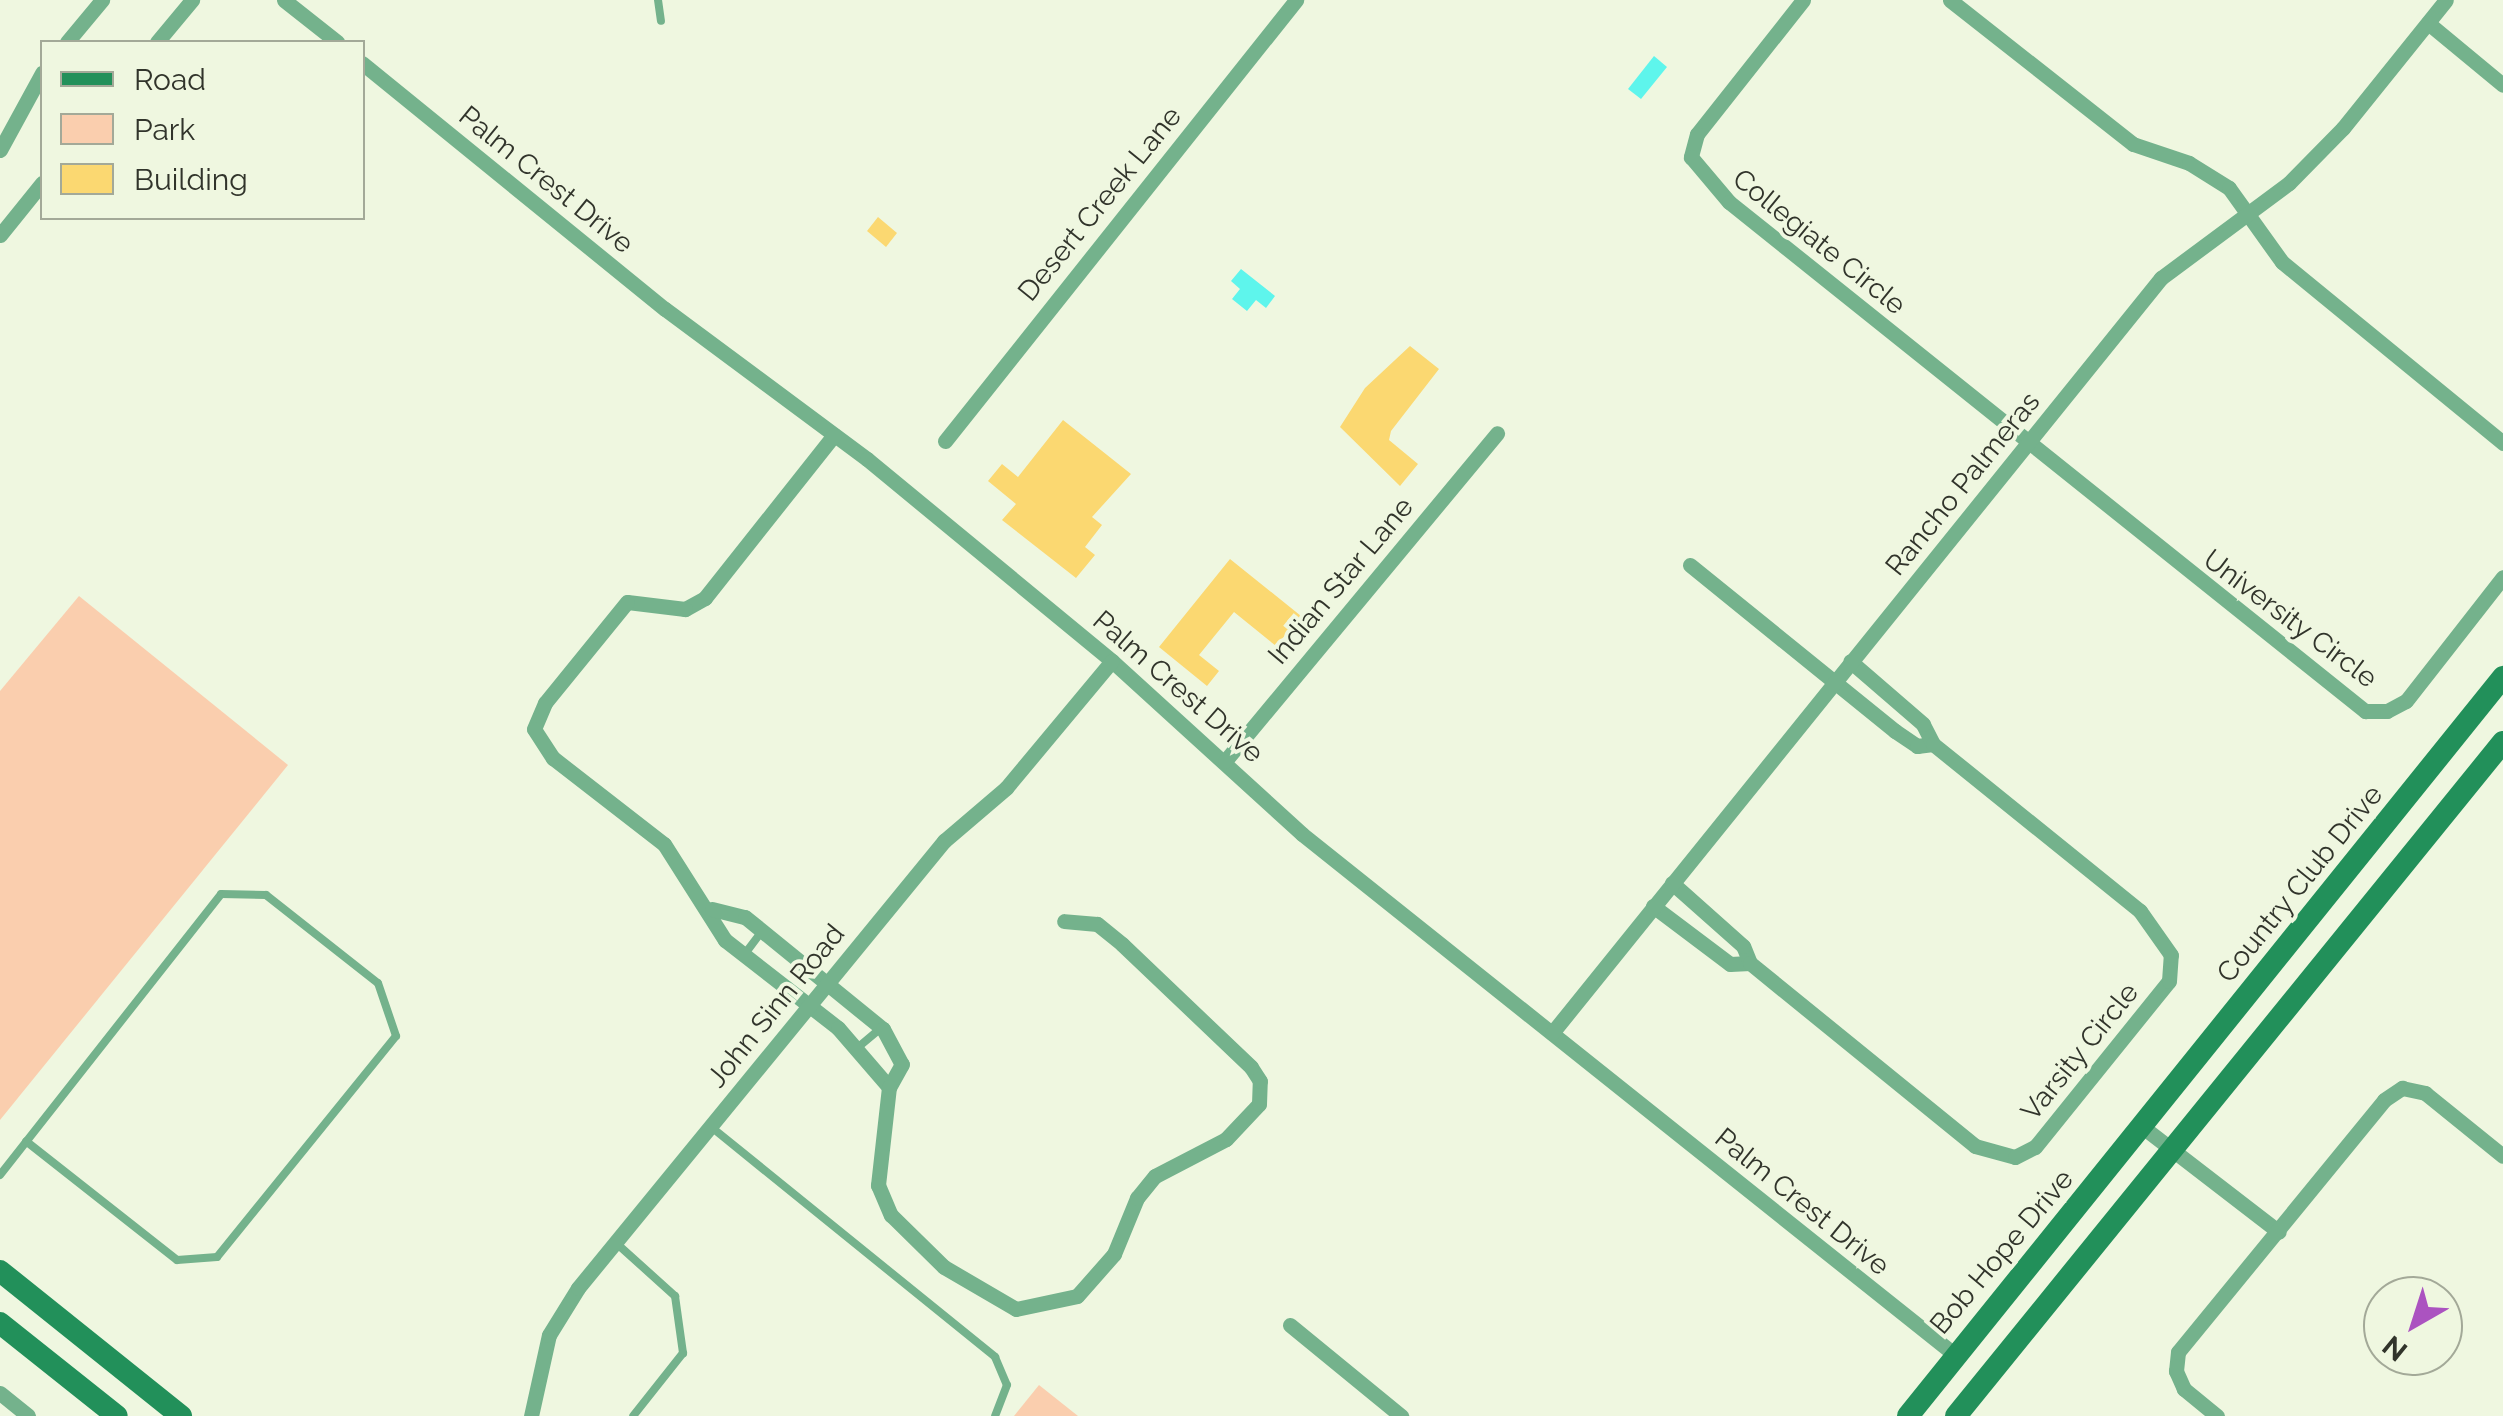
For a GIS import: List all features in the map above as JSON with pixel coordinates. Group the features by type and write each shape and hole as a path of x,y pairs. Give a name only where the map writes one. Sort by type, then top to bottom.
{"main road":[{"name":"Country Club Drive","path":"2144,1128 2503,677"},
{"path":"1956,1416 2503,742"},
{"name":"Bob Hope Drive","path":"1908,1416 2144,1128"},
{"path":"0,1271 181,1416"},
{"path":"0,1323 118,1416"}],"street":[{"path":"69,40 102,0"},
{"path":"159,40 192,0"},
{"path":"284,0 334,40"},
{"name":"Desert Creek Lane","path":"945,441 1296,0"},
{"name":"Collegiate Circle","path":"1803,0 1697,134 1691,156 1729,202 2028,444"},
{"path":"1950,0 2092,116 2133,144 2189,163 2230,188 2282,262 2503,443"},
{"name":"Rancho Palmeras","path":"1552,1033 2161,278 2288,183 2343,128 2446,0"},
{"path":"2428,23 2503,85"},
{"name":"Palm Crest Drive","path":"365,66 665,309 834,434 1112,661 1302,834 1956,1355"},
{"path":"0,150 40,77"},
{"path":"0,235 40,185"},
{"name":"Indian Star Lane","path":"1225,761 1497,433"},
{"path":"834,434 705,598 685,609 627,602 544,703 534,729 553,758 664,844 712,910 725,940 808,1006 889,1086"},
{"name":"University Circle","path":"2028,444 2365,710 2387,711 2406,701 2503,577"},
{"name":"Varsity Circle","path":"1690,565 1888,725 1917,746 1934,744"},
{"name":"John Sinn Road","path":"531,1416 550,1336 615,1242 944,841 1006,788 1112,661"},
{"name":"Varsity Circle","path":"1672,882 1743,946 1750,963 1975,1146 2014,1157 2035,1147 2169,981 2171,955 2140,911 1934,744 1903,706 1850,661"},
{"path":"1888,725 1903,706"},
{"name":"Varsity Circle","path":"1653,906 1730,964 1750,963"},
{"path":"712,910 745,917 882,1027 902,1064 889,1086 878,1185 891,1215 917,1245 1016,1308 1076,1296 1114,1254 1137,1198 1155,1176 1250,1120 1260,1080 1122,944 1096,924 1064,921"},
{"path":"1707,946 1722,928"},
{"path":"2217,1416 2184,1389 2176,1371 2178,1352 2384,1100 2402,1088 2425,1094 2503,1156"},
{"path":"2144,1128 2279,1232"},
{"path":"1290,1325 1401,1416"},
{"path":"0,1393 28,1416"}],"lane":[{"path":"658,0 661,20"},
{"path":"0,1175 221,894 266,895 378,982 396,1036 218,1257 177,1260 26,1142"},
{"path":"744,955 762,931"},
{"path":"856,1050 882,1027"},
{"path":"710,1126 995,1357 1006,1385 994,1416"},
{"path":"615,1242 676,1296 684,1353 632,1416"}],"green space":[{"path":"79,596 288,765 0,1120 0,691"},
{"path":"1039,1385 1078,1416 1014,1416"}],"water":[{"path":"1654,56 1667,67 1641,99 1628,89"},
{"path":"1241,269 1275,296 1266,308 1256,300 1247,311 1232,299 1240,289 1231,281"}],"building":[{"path":"878,217 897,233 886,247 867,231"},
{"path":"1410,346 1439,369 1391,431 1389,440 1418,464 1400,486 1340,427 1365,388"},
{"path":"1063,420 1131,474 1092,517 1102,525 1085,547 1095,555 1076,578 1002,520 1016,504 988,481 1002,464 1018,477"},
{"path":"1230,559 1301,616 1276,646 1234,612 1199,655 1219,671 1207,686 1159,647"}]}
